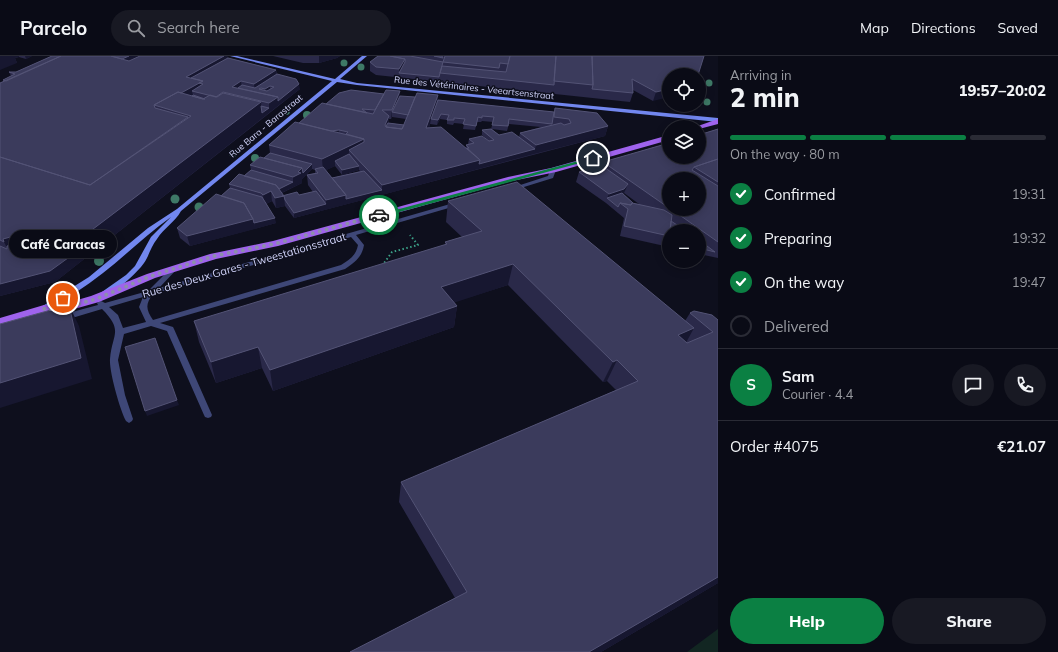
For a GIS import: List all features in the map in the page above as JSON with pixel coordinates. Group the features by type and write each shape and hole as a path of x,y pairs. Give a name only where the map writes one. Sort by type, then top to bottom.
{"main road":[{"name":"Rue des Vétérinaires - Veeartsenstraat","path":"232,56 335,80 374,86 718,121"},
{"name":"Rue Bara - Barastraat","path":"44,309 73,292 106,267 161,219 179,210 365,56"},
{"path":"706,125 718,121"},
{"name":"Rue des Deux Gares - Tweestationsstraat","path":"0,322 44,309 60,309 100,302 174,269 214,256 274,244 511,179 553,170 662,138"},
{"name":"Rue Bara - Barastraat","path":"100,302 141,264 156,235 173,221 179,210"}],"lane":[{"name":"Rue des Deux Gares - Tweestationsstraat","path":"507,190 551,177 553,170"},
{"path":"511,179 527,191"},
{"name":"Rue des Deux Gares - Tweestationsstraat","path":"100,302 151,292 463,202"},
{"path":"120,332 343,267 358,256 361,249 361,244 352,234"},
{"path":"174,269 151,292 143,305 143,310 150,323 170,329 208,415"},
{"path":"100,302 115,317 120,332 114,360 121,395 129,419"}],"green space":[{"path":"718,629 718,652 687,652"}],"building":[{"path":"52,56 61,56 6,81 3,80 15,74 9,72 16,72"},
{"path":"61,56 111,56 129,61 140,56 224,56 186,77 203,81 154,105 155,108 188,117 90,185 0,157 0,83"},
{"path":"111,56 129,56 122,59"},
{"path":"378,56 390,56 405,59 399,69 376,67 370,62"},
{"path":"390,56 410,56 443,62 439,77 399,73 405,59"},
{"path":"445,56 510,56 508,64 500,63 499,68 443,62"},
{"path":"510,56 556,56 554,85 440,73 442,66 506,72"},
{"path":"556,56 592,56 593,85 554,81"},
{"path":"592,56 704,56 700,68 662,68 662,91 656,92 632,79 633,93 592,89"},
{"path":"228,58 276,70 254,84 241,81 232,87 278,97 269,103 223,92 216,97 192,91 203,84 199,83 203,81 191,78"},
{"path":"277,74 296,79 299,84 278,101 278,97 238,88 242,85 255,88","holes":["270,86 274,87 267,91 259,89 265,89"]},
{"path":"351,90 384,94 375,110 362,109 367,113 326,104 339,93"},
{"path":"386,90 400,91 392,110 382,110 389,116 385,125 386,127 402,129 417,93 438,95 426,128 441,127 480,160 382,185 349,150 364,142 364,139 346,134 348,132 339,130 331,131 299,123 322,103 373,114"},
{"path":"178,92 203,99 210,95 217,97 223,93 261,102 64,251 18,235 3,239 4,242 0,240 0,157 90,185 191,116 154,105"},
{"path":"193,95 205,99 192,96"},
{"path":"400,96 415,97 408,115 392,112"},
{"path":"438,100 554,112 552,124 509,119 508,126 492,125 494,117 482,116 482,118 478,117 476,126 463,124 465,119 454,118 454,120 447,120 449,115 441,114 438,120 431,119"},
{"path":"261,106 269,108 262,113"},
{"path":"555,108 597,113 608,126 536,145 520,133 561,123 564,125 571,123 569,119 554,117"},
{"path":"295,122 364,139 322,159 269,145"},
{"path":"388,123 404,125 402,129 386,127"},
{"path":"491,129 499,135 512,132 535,149 479,164 480,160 467,148 469,148 466,145 474,143 469,139 482,136 489,141 494,140 482,130"},
{"path":"718,129 718,159 706,163 706,133"},
{"path":"662,145 662,164 703,164 694,167 692,170 695,172 662,172 662,203 603,162"},
{"path":"270,153 312,164 303,173 302,168 264,158"},
{"path":"349,154 359,166 342,170 335,161"},
{"path":"260,157 302,168 298,172 301,173 293,177 250,165"},
{"path":"718,159 718,182 706,174 706,172 702,172 694,167"},
{"path":"601,165 628,184 624,189 609,194 579,172"},
{"path":"323,167 346,195 326,200 307,175 318,173 315,169"},
{"path":"251,170 293,182 279,189 276,185 244,176"},
{"path":"364,171 382,190 346,199 346,195 332,178"},
{"path":"239,174 276,185 284,196 275,198 271,191 263,195 261,193 229,184"},
{"path":"706,179 718,186 718,242 706,234 706,224 692,224 681,216 706,216"},
{"path":"517,182 694,328 678,335 687,343 713,332 690,313 694,311 712,315 718,320 718,577 589,652 350,652 467,592 401,482 638,381 617,360 613,362 513,264 441,287 457,306 270,370 258,347 211,362 194,321 447,244 445,242 482,231 448,201"},
{"path":"230,188 262,197 275,218 254,223 244,203 221,196"},
{"path":"316,191 326,204 294,213 284,196 282,196 297,192 299,195"},
{"path":"622,193 633,203 631,205 620,203 618,207 607,198"},
{"path":"216,194 244,203 253,219 187,236 177,228"},
{"path":"620,203 631,205 632,203 662,210 662,216 672,216 671,224 662,224 662,234 624,226 628,209"},
{"path":"22,242 68,258 50,271 0,284 0,246 7,249 7,246"},
{"path":"706,245 715,252 706,250"},
{"path":"69,305 81,358 0,383 0,324"},
{"path":"155,338 177,400 145,411 125,347"}],"way so far":[{"path":"63,298 44,309 60,309 96,299 151,276 214,256 274,244 379,215"}],"place":[{"name":"Café Caracas","path":"63,298"}],"route":[{"path":"379,215 511,179 553,170 593,158"}]}
